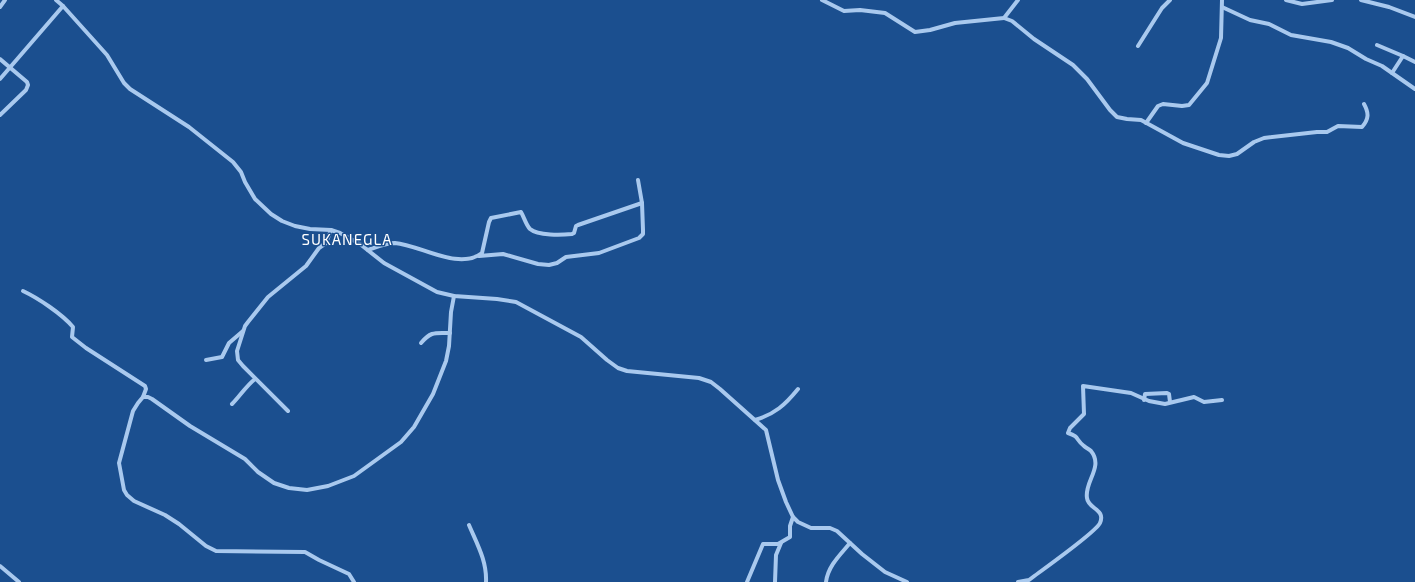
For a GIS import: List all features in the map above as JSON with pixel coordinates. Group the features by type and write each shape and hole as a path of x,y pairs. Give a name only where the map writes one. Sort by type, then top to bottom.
{"street":[{"path":"0,7 5,0"},
{"path":"56,0 107,55 124,83 130,89 189,128 233,162 241,172 255,199 271,214 282,221 295,226 310,229 331,230 340,233 368,250 384,264 423,286 437,292 454,296 516,302 581,337 618,368 627,371 685,376 711,382 766,430 778,480 793,517 798,522 811,528 830,528 837,531 886,572 907,582"},
{"path":"822,0 844,11 860,10 885,13 915,32 930,30 955,23 1004,18 1012,21 1034,39 1073,65 1087,79 1110,110 1118,117 1139,120 1184,143 1219,155 1229,156 1237,154 1254,142 1264,138 1328,132 1338,126 1362,127 1368,114 1364,104"},
{"path":"1004,18 1018,0"},
{"path":"1138,46 1162,8 1170,0"},
{"path":"1146,123 1160,105 1189,105 1207,83 1221,38 1222,0"},
{"path":"1286,0 1302,4 1332,0"},
{"path":"1361,0 1389,7 1415,17"},
{"path":"0,79 63,6"},
{"path":"1222,7 1250,20 1269,24 1289,34 1331,42 1348,48 1392,73 1415,89"},
{"path":"1377,45 1415,62"},
{"path":"1392,73 1403,56"},
{"path":"0,59 27,82 28,86 26,90 0,115"},
{"path":"368,250 394,243 451,258 469,259 479,256 503,254 543,265 557,263 566,256 599,253 641,236 643,230 642,203 638,180"},
{"path":"479,256 482,254 491,218 520,212 528,226 534,231 542,234 572,234 578,225 642,203"},
{"path":"288,411 238,360 237,351 250,319 268,298 304,268 319,248 326,243 331,230"},
{"path":"22,291 35,297 66,320 73,327 72,337 86,348 145,386 146,389 143,397 133,411 119,463 122,484 130,498 138,504 165,515 179,524 206,546 216,551 305,552 349,574 354,582"},
{"path":"143,397 152,399 190,426 245,459 258,472 274,483 289,488 306,490 328,486 354,476 402,442 414,427 433,394 446,361 454,296"},
{"path":"206,360 222,357 229,343 244,331"},
{"path":"421,343 426,337 433,333 450,333"},
{"path":"232,404 246,386 255,379"},
{"path":"1018,582 1029,580 1091,533 1100,522 1100,512 1089,503 1086,496 1095,468 1092,452 1082,444 1076,436 1068,433 1070,428 1084,414 1083,386 1131,393 1144,400 1166,404 1194,397 1204,402 1222,400"},
{"path":"755,420 769,415 784,405 798,389"},
{"path":"1144,400 1145,394 1167,393 1169,394 1170,402"},
{"path":"747,582 763,544 781,543 790,537 790,526 793,517"},
{"path":"468,526 484,561 486,582"},
{"path":"775,582 776,555 781,543"},
{"path":"826,582 828,572 836,559 850,543"},
{"path":"0,566 19,582"}],"district":[{"name":"SUKANEGLA","path":"347,239"}]}
